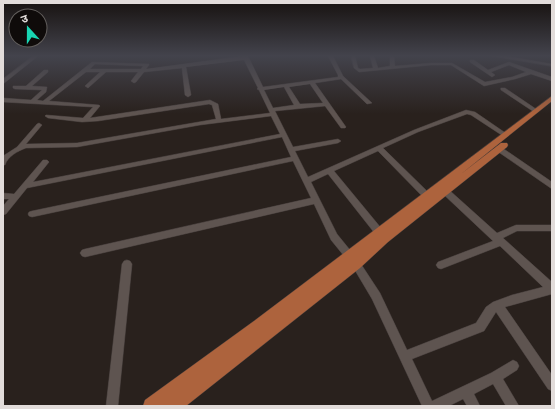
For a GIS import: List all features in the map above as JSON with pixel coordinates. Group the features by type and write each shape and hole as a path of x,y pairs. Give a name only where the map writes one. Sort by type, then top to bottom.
{"main road":[{"path":"173,406 381,236 426,195 505,136 552,98"},
{"path":"381,236 445,191 552,105"},
{"path":"152,406 259,326 352,260"}],"street":[{"path":"3,82 12,75"},
{"path":"28,87 41,75"},
{"path":"45,102 78,75"},
{"path":"88,86 100,75"},
{"path":"134,81 139,75"},
{"path":"185,75 188,95"},
{"path":"253,75 334,238 352,260 376,296 406,356 428,406"},
{"path":"471,75 484,84 520,75"},
{"path":"492,75 500,81"},
{"path":"540,75 552,79"},
{"path":"260,89 312,83 340,77 369,103"},
{"path":"312,83 343,126"},
{"path":"286,86 298,106"},
{"path":"15,87 45,89 33,101"},
{"path":"503,89 536,111"},
{"path":"3,100 97,106 85,120"},
{"path":"48,116 85,120 111,118 210,102 215,104 219,121"},
{"path":"19,148 26,146 77,145 272,112 298,106 327,104"},
{"path":"306,181 416,131 468,111 505,136"},
{"path":"3,163 3,160 19,148 39,125"},
{"path":"25,186 284,135"},
{"path":"291,150 338,141"},
{"path":"379,148 426,195"},
{"path":"499,149 552,186"},
{"path":"32,214 295,158"},
{"path":"3,212 45,162"},
{"path":"330,171 381,236"},
{"path":"406,356 480,327 484,324 489,312 498,306 552,288 445,191"},
{"path":"3,196 16,197"},
{"path":"85,253 316,200"},
{"path":"440,265 498,240 516,228 552,228"},
{"path":"112,406 127,264"},
{"path":"498,306 552,385"},
{"path":"436,406 495,377 512,366"},
{"path":"495,377 513,406"},
{"path":"466,392 474,406"}]}
